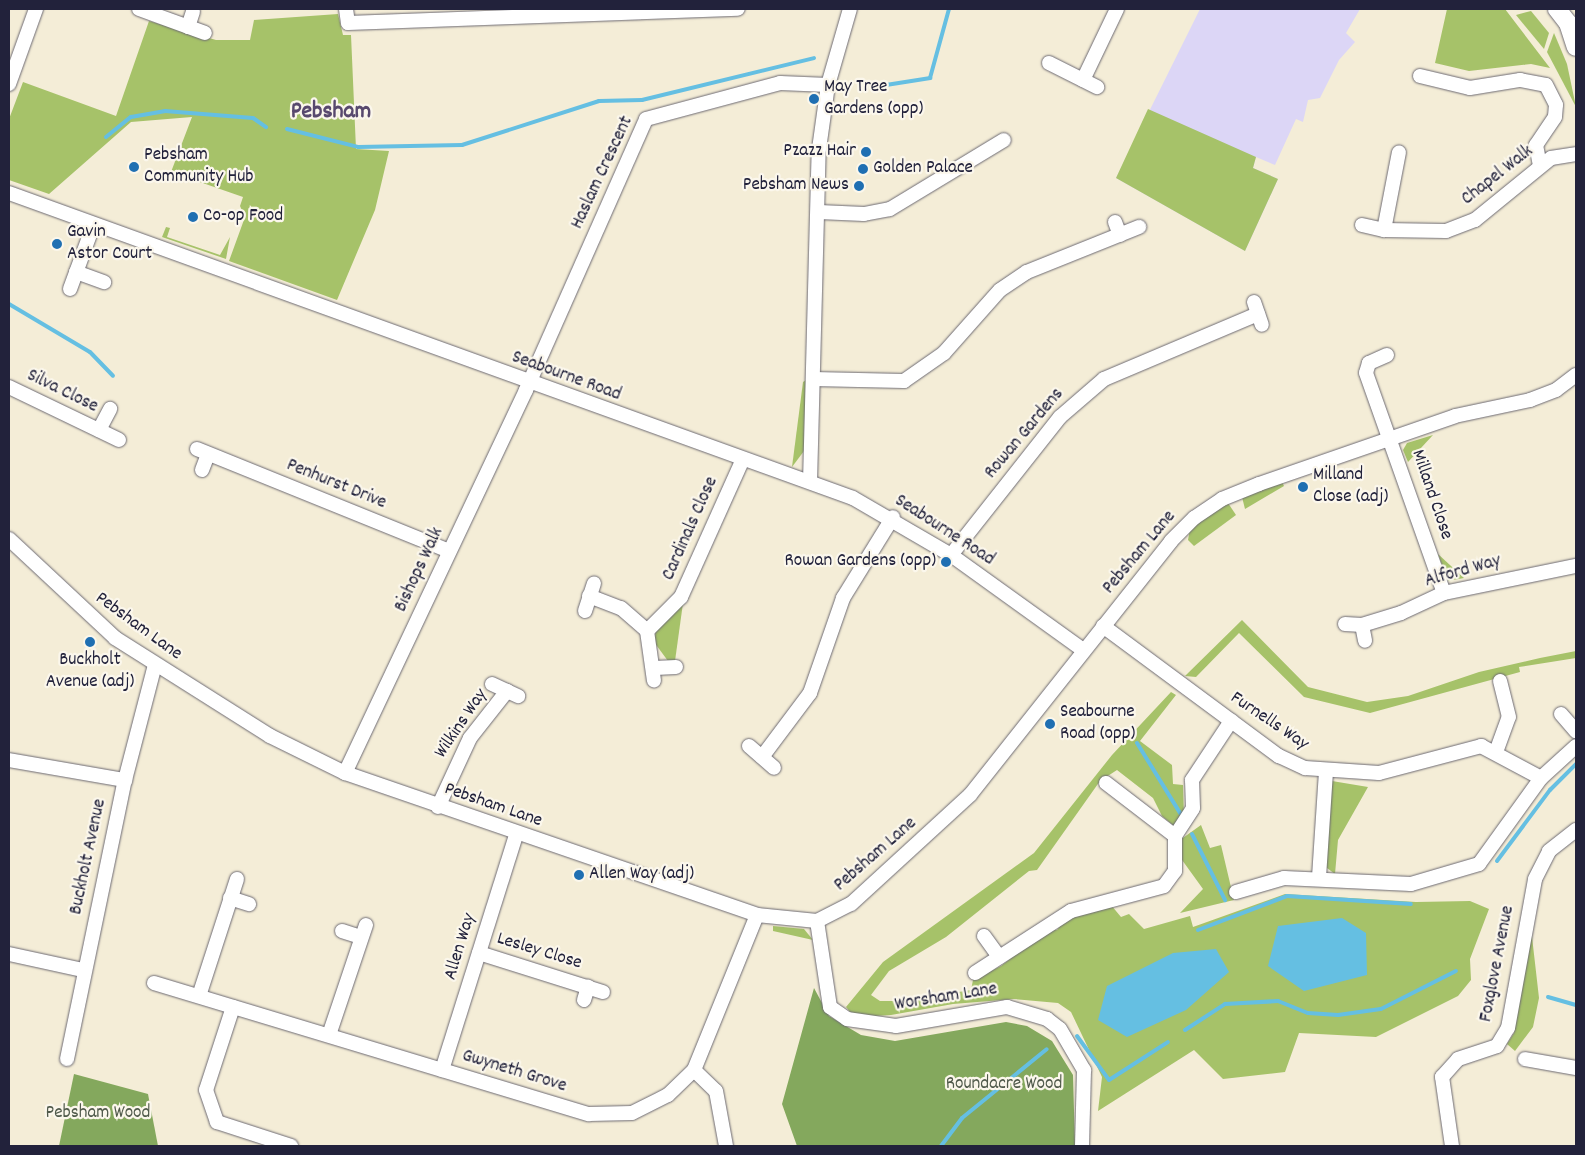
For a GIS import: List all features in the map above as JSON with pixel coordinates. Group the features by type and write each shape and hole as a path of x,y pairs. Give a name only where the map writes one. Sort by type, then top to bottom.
{"main road":[{"path":"1557,9 1568,23 1576,47"}],"street":[{"path":"9,84 15,50 36,9"},
{"path":"139,9 205,33"},
{"path":"346,9 348,23 738,9"},
{"path":"810,482 819,149 828,85 850,9"},
{"path":"1083,80 1115,9"},
{"path":"188,26 193,12"},
{"path":"1049,63 1097,87"},
{"path":"1420,76 1470,88 1520,80 1546,85 1554,94 1556,105 1555,117 1536,145 1540,166"},
{"name":"Haslam Crescent","path":"528,384 646,119 780,83 828,85"},
{"path":"818,212 864,214 890,209 999,148"},
{"path":"1384,230 1399,152"},
{"name":"Chapel Walk","path":"1362,225 1384,230 1430,233 1475,220 1550,158 1576,154"},
{"name":"Seabourne Road","path":"11,199 93,226 742,461 810,482 893,517 950,555 1083,650"},
{"path":"70,289 93,226"},
{"path":"813,379 904,381 944,353 1000,290 1027,272 1118,228 1139,227"},
{"path":"76,272 104,282"},
{"name":"Rowan Gardens","path":"950,555 1060,417 1104,379 1258,314"},
{"name":"Milland Close","path":"1387,355 1369,363 1366,373 1391,437 1444,593"},
{"name":"Pebsham Lane","path":"9,539 108,631 155,665 270,736 345,773 516,835 757,915 817,921 851,904 970,796 1083,650 1171,541 1222,499 1391,437 1455,416 1530,400 1556,390 1576,375"},
{"name":"Bishops Walk","path":"345,773 528,384"},
{"name":"Silva Close","path":"9,387 119,440"},
{"name":"Silva Close","path":"99,430 110,409"},
{"name":"Penhurst Drive","path":"202,470 203,452 450,551"},
{"name":"Cardinals Close","path":"647,631 681,597 742,461"},
{"path":"762,757 810,693 843,598 893,517"},
{"name":"Alford Way","path":"1346,624 1362,624 1444,593 1576,566"},
{"path":"584,612 594,582"},
{"path":"589,596 621,608 647,631 655,674 676,667"},
{"path":"1362,624 1365,641"},
{"name":"Furnells Way","path":"1103,626 1292,764 1326,771 1379,773 1481,746 1496,752 1541,778"},
{"name":"Buckholt Avenue","path":"67,1059 83,970 125,780 155,665"},
{"path":"1496,752 1509,717 1500,681"},
{"name":"Wilkins Way","path":"438,807 470,738 513,693 492,684"},
{"path":"1561,714 1576,730"},
{"path":"975,974 1071,911 1164,886 1175,872 1175,836 1193,808 1192,780 1231,721"},
{"path":"749,746 774,768"},
{"path":"1236,892 1284,878 1319,877 1411,884 1479,864 1541,778 1576,746"},
{"path":"9,760 125,780"},
{"path":"1319,877 1326,771"},
{"path":"1106,783 1175,836"},
{"name":"Foxglove Avenue","path":"1452,1146 1442,1077 1458,1059 1497,1046 1508,1028 1535,878 1549,851 1576,830"},
{"name":"Allen Way","path":"442,1070 516,835"},
{"path":"198,996 237,878"},
{"path":"230,898 249,904"},
{"name":"Gwyneth Grove","path":"154,982 589,1114 632,1113 668,1095 694,1070 757,915"},
{"name":"Worsham Lane","path":"817,921 830,1007 847,1020 896,1026 1007,1007 1047,1019 1060,1030 1084,1070 1082,1146"},
{"path":"329,1035 364,931 342,931"},
{"path":"984,936 999,957"},
{"name":"Lesley Close","path":"479,953 586,994 603,992"},
{"path":"9,954 83,970"},
{"path":"233,1006 206,1090 217,1122 291,1146"},
{"path":"1525,1059 1576,1068"},
{"path":"694,1070 716,1091 726,1146"}],"shaded area":[{"path":"1200,9 1360,9 1346,33 1355,42 1339,60 1320,98 1308,100 1303,122 1296,119 1275,165 1256,157 1253,168 1278,179 1245,251 1116,178"}],"green space":[{"path":"1447,9 1505,9 1550,68 1531,64 1469,71 1435,63"},
{"path":"1531,11 1549,33 1544,49 1516,15"},
{"path":"338,14 343,35 351,35 356,149 389,151 375,210 337,300 229,261 245,217 240,206 243,197 171,172 192,117 131,122 49,194 9,180 9,119 23,82 116,116 149,21 216,40 250,40 254,20"},
{"path":"1554,33 1567,64 1576,107 1547,52"},
{"path":"1148,109 1256,157 1253,168 1278,179 1245,251 1116,178"},
{"path":"166,227 170,228 167,237 220,255 230,237 226,259 162,237"},
{"path":"806,380 804,451 792,467 803,382"},
{"path":"1433,435 1408,462 1403,450 1407,443"},
{"path":"1282,482 1284,486 1245,509 1242,497"},
{"path":"1228,503 1236,515 1194,546 1188,540 1190,529"},
{"path":"1438,554 1464,578 1448,581"},
{"path":"683,603 675,661 668,661 654,642 656,630"},
{"path":"1242,620 1308,687 1367,702 1408,696 1479,672 1540,658 1576,651 1576,658 1519,667 1520,672 1370,713 1304,697 1239,633 1196,677 1185,676"},
{"path":"1171,692 1176,695 1140,741 1172,765 1173,784 1183,785 1184,816 1175,827 1162,816 1153,798 1117,770 1100,781 1037,870 1029,871 946,937 889,971 871,995 880,1001 902,1001 971,990 973,980 1001,966 1047,930 1057,930 1064,921 1098,908 1111,905 1121,917 1129,914 1144,929 1190,916 1193,927 1285,894 1416,902 1470,901 1489,909 1470,959 1471,980 1458,996 1376,1037 1299,1033 1285,1072 1223,1079 1194,1050 1098,1111 1102,1077 1071,1012 1058,1003 1014,999 953,1004 891,1015 858,1017 851,1013 846,1007 883,962 1034,853 1112,755"},
{"path":"1332,781 1368,787 1338,840 1335,874 1323,865"},
{"path":"1201,825 1210,848 1221,845 1234,900 1180,913 1203,889 1177,853 1180,840"},
{"path":"773,926 804,929 813,940 773,931"},
{"path":"1531,928 1539,998 1533,1027 1515,1051 1507,1044 1514,1033"},
{"name":"Roundacre Wood","path":"814,988 829,1016 861,1035 895,1041 1006,1022 1027,1026 1052,1041 1073,1075 1075,1146 797,1146 782,1104"},
{"name":"Pebsham Wood","path":"74,1074 148,1094 158,1146 59,1146"}],"water":[{"path":"1342,918 1366,933 1367,975 1304,991 1268,966 1278,926"},
{"path":"1216,949 1229,972 1186,1010 1127,1037 1098,1020 1107,986 1173,953"}],"waterway":[{"path":"886,85 930,78 949,9"},
{"path":"287,129 358,147 462,145 599,101 642,100 814,58"},
{"path":"106,137 131,117 165,111 253,118 266,127"},
{"path":"9,304 90,352 113,376"},
{"path":"1137,743 1180,813"},
{"path":"1497,861 1550,790 1576,764"},
{"path":"1192,834 1225,900"},
{"path":"1198,930 1287,896 1411,904"},
{"path":"1185,1030 1225,1004 1278,1001 1308,1013 1338,1015 1381,1009 1456,971"},
{"path":"1548,997 1576,1005"},
{"path":"1077,1036 1109,1080 1168,1042"},
{"path":"941,1146 962,1118 1047,1049"}],"place":[{"name":"May Tree Gardens (opp)","path":"814,99"},
{"name":"Pzazz Hair","path":"866,152"},
{"name":"Pebsham Community Hub","path":"134,167"},
{"name":"Golden Palace","path":"863,169"},
{"name":"Pebsham News","path":"859,186"},
{"name":"Co-op Food","path":"193,217"},
{"name":"Gavin Astor Court","path":"57,244"},
{"name":"Milland Close (adj)","path":"1303,487"},
{"name":"Rowan Gardens (opp)","path":"946,562"},
{"name":"Buckholt Avenue (adj)","path":"90,642"},
{"name":"Seabourne Road (opp)","path":"1050,724"},
{"name":"Allen Way (adj)","path":"579,875"}],"district":[{"name":"Pebsham","path":"331,113"}]}
